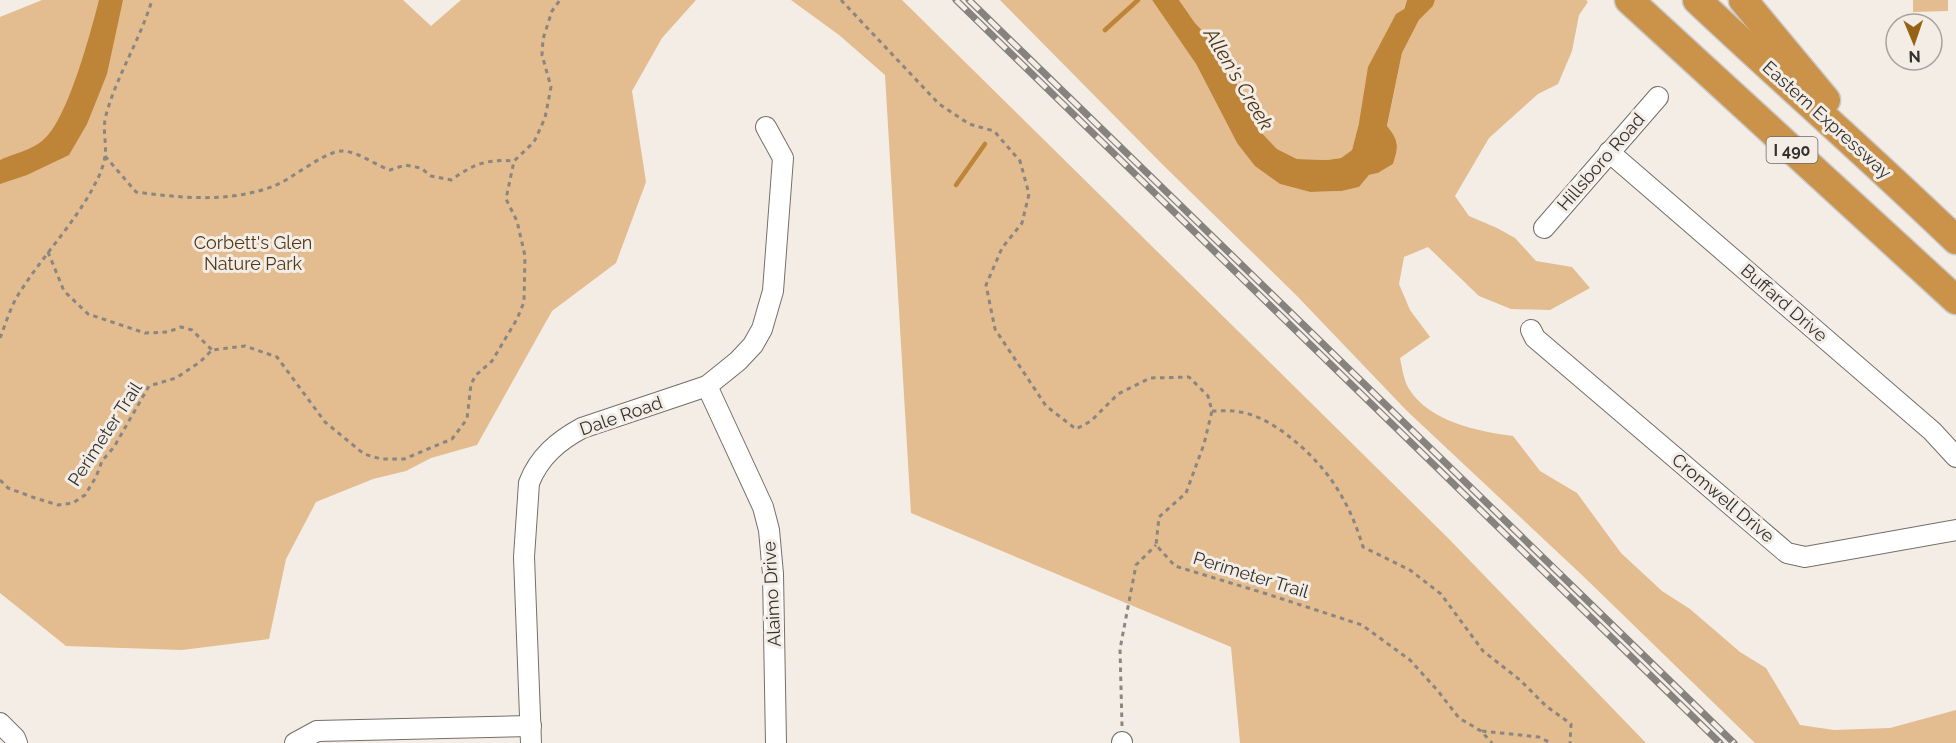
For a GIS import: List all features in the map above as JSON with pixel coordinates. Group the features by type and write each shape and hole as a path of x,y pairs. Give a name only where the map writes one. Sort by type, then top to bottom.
{"highway":[{"name":"I 490","path":"1629,0 1956,300"},
{"name":"Eastern Expressway","path":"1697,0 1774,73 1889,175 1956,240"},
{"path":"1743,0 1889,175"}],"street":[{"name":"Hillsboro Road","path":"1544,228 1658,97"},
{"name":"Dale Road","path":"531,734 524,557 527,494 534,471 554,446 582,428 707,386 738,361 753,345 768,313 773,291 783,158 766,127"},
{"name":"Buffard Drive","path":"1609,152 1932,431 1956,457"},
{"name":"Cromwell Drive","path":"1531,330 1535,338 1787,553 1805,557 1956,530"},
{"name":"Alaimo Drive","path":"707,386 763,507 769,530 773,574 776,743"},
{"path":"0,723 16,740"},
{"path":"295,743 317,731 531,734"}],"path":[{"path":"0,338 18,294 75,218 97,181 105,156 103,136 105,117 117,80 147,17 152,0"},
{"path":"48,252 64,291 88,314 145,333 168,332 181,327 192,330 212,350 245,346 277,357 325,422 364,454 381,459 404,459 452,439 467,419 471,384 476,375 492,360 524,302 525,265 517,221 506,199 514,161 534,142 545,118 550,87 542,55 543,39 552,11 560,0"},
{"path":"841,0 939,104 969,124 994,131 1020,161 1029,194 1022,223 1002,248 986,285 995,329 1046,406 1076,429 1091,421 1118,394 1150,378 1189,377 1208,396 1212,411 1204,444 1186,493 1159,517 1156,545 1136,565 1120,649 1122,743"},
{"path":"105,156 136,192 198,199 228,197 274,186 310,167 329,153 343,151 390,170 405,165 421,168 431,176 451,180 470,167 494,159 514,161"},
{"name":"Perimeter Trail","path":"0,480 8,488 35,498 58,505 73,503 85,495 102,461 114,447 149,386 176,378 200,362 212,350"},
{"path":"1212,411 1241,412 1270,423 1298,443 1324,469 1344,498 1357,526 1363,547 1410,570 1441,594 1483,651 1520,680 1546,706 1571,724 1570,743"},
{"name":"Perimeter Trail","path":"1156,545 1174,566 1362,625 1410,660 1459,718 1481,731 1492,743"},
{"path":"1481,731 1539,737 1551,743"}],"green space":[{"name":"Corbett's Glen Nature Park","path":"42,0 403,0 431,26 461,0 696,0 662,38 632,91 646,182 616,263 552,311 477,445 431,458 406,471 373,479 316,502 286,559 269,639 182,650 66,646 0,593 0,17"},
{"path":"791,0 902,0 1448,538 1646,743 1240,743 1231,647 911,513 885,75 839,35"},
{"path":"1000,0 1152,0 1196,64 1237,143 1280,184 1310,192 1342,191 1359,187 1369,175 1378,173 1393,164 1397,144 1387,127 1402,53 1419,20 1433,6 1435,0 1586,0 1588,2 1579,15 1572,51 1558,84 1538,94 1489,138 1455,196 1469,216 1515,238 1536,261 1572,267 1590,288 1550,310 1511,309 1479,296 1428,247 1404,257 1399,284 1410,310 1430,337 1400,358 1407,386 1429,410 1442,417 1470,428 1513,436 1540,471 1577,493 1621,553 1662,591 1690,609 1740,652 1766,668 1800,725 1834,730 1890,728 1956,710 1956,743 1755,743 1583,576 1407,411 1297,296 1162,164"},
{"path":"1179,0 1407,0 1359,123 1352,150 1341,158 1327,160 1297,159 1277,149 1257,128 1247,102 1213,43"},
{"path":"1913,0 1948,0 1948,11 1913,12"}],"shaded area":[{"path":"99,0 123,0 107,74 87,124 69,155 27,175 0,184 0,160 38,144 51,131 60,116 77,75"},
{"path":"1152,0 1179,0 1195,23 1213,42 1247,102 1257,128 1277,149 1297,159 1327,160 1341,158 1352,150 1368,67 1396,14 1404,9 1407,0 1435,0 1433,6 1419,20 1402,53 1387,126 1397,144 1393,164 1378,173 1369,175 1359,187 1342,191 1310,192 1280,184 1255,166 1237,143 1196,64"}],"waterway":[{"path":"1105,30 1138,0"},
{"path":"956,185 985,144"}],"railway":[{"path":"956,0 1720,743"},
{"path":"969,0 1734,743"}],"water label":[{"name":"Allen's Creek","path":"1239,79"}]}
